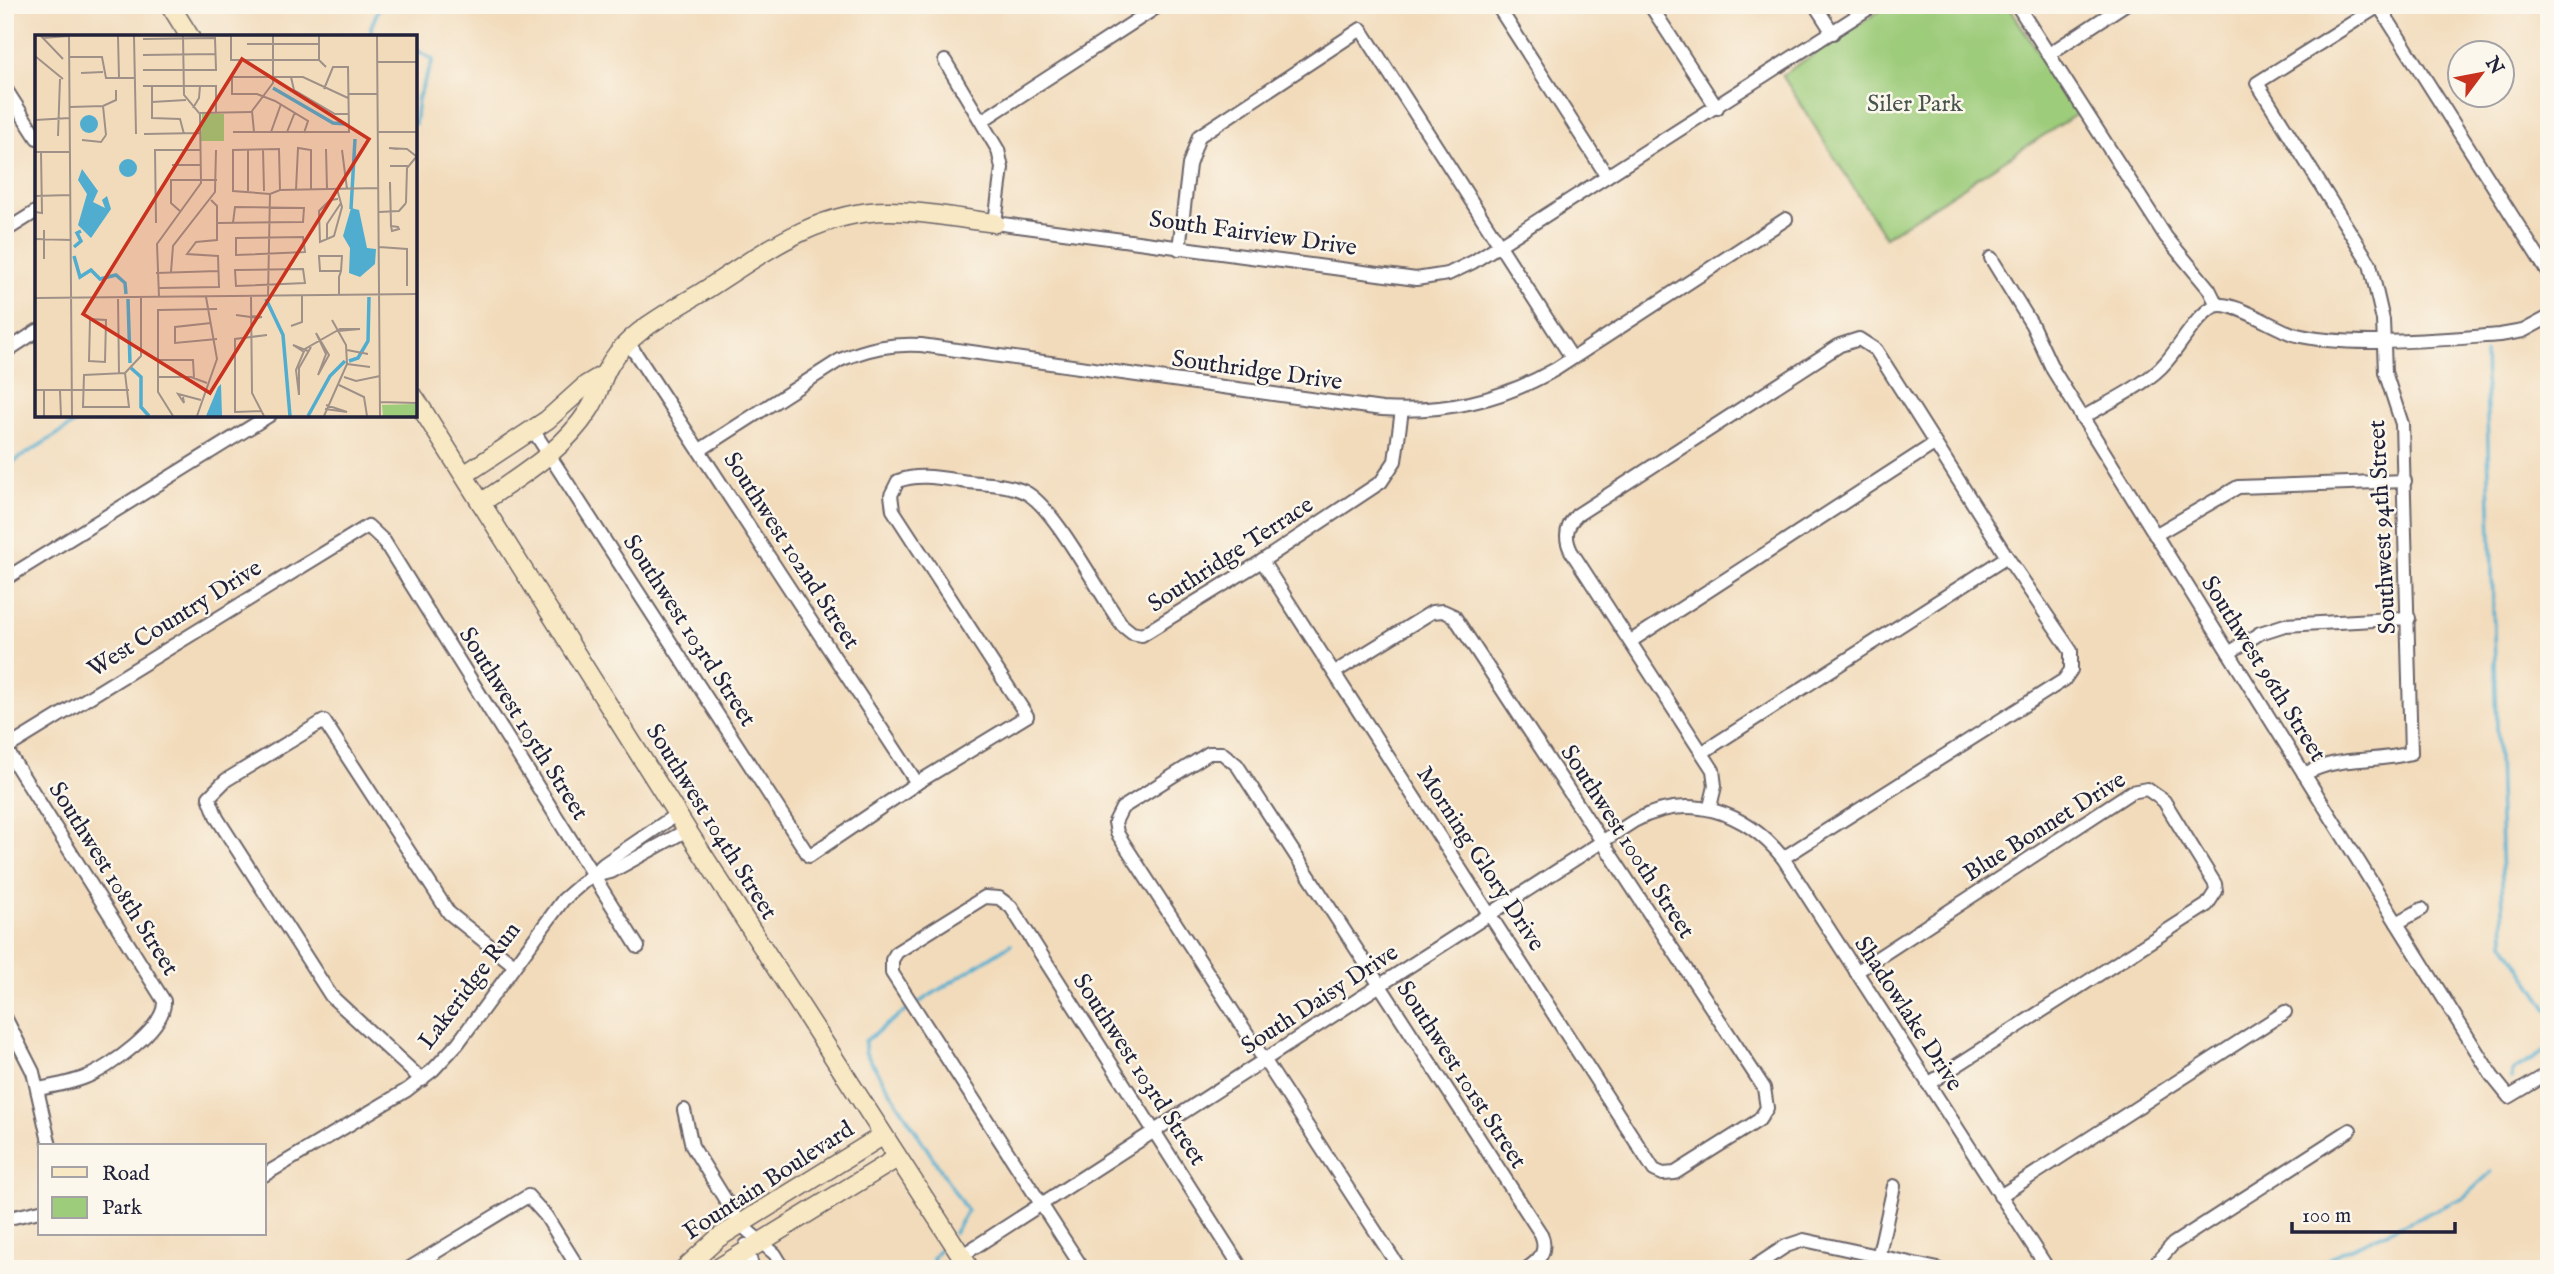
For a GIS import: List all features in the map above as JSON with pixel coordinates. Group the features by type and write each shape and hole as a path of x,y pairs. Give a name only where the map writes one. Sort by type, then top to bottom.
{"street":[{"path":"170,5 189,35"},
{"path":"983,120 1160,5"},
{"path":"1497,5 1607,176"},
{"path":"1650,5 1717,108"},
{"path":"1815,5 1833,33"},
{"name":"South Fairview Drive","path":"464,475 533,430 586,385 601,376 628,342 777,244 817,224 841,216 889,211 1416,279 1461,268 1717,108 1874,5"},
{"path":"2017,5 2166,237 2209,289 2217,305"},
{"path":"2049,54 2124,5"},
{"path":"2379,6 2549,274"},
{"name":"Southwest 94th Street","path":"2304,774 2333,761 2390,759 2411,753 2405,481 2400,414 2385,372 2380,298 2370,264 2257,83 2379,6"},
{"path":"1179,249 1189,165 1199,136 1361,29 1572,358"},
{"path":"945,61 983,120 1000,157 995,223"},
{"path":"5,88 35,135"},
{"path":"5,231 35,212"},
{"name":"Southridge Drive","path":"700,450 840,360 861,351 894,345 921,345 1402,410 1443,410 1475,404 1525,386 1786,219"},
{"name":"Southwest 96th Street","path":"1991,258 2032,325 2045,358 2492,1076 2509,1097 2549,1073"},
{"path":"2082,418 2162,367 2203,314 2217,305 2233,306 2261,322 2312,338 2383,340 2500,335 2523,331 2549,317"},
{"path":"5,352 35,332"},
{"path":"1710,807 1715,775 1631,640 1571,551 1566,539 1567,529 1577,515 1840,345 1856,339 1875,350 2007,557 2071,651 2071,670 2063,680 1783,858"},
{"name":"Southwest 102nd Street","path":"628,342 917,783"},
{"name":"South Fairview Drive","path":"481,503 550,455 589,410 598,394 601,376"},
{"name":"Southwest 104th Street","path":"416,400 882,1136 962,1256"},
{"name":"Southridge Terrace","path":"917,783 1027,716 893,510 891,495 898,481 919,477 1012,488 1028,494 1047,512 1122,625 1137,635 1158,627 1367,493 1388,475 1399,443 1402,410"},
{"path":"5,579 268,416"},
{"name":"Southwest 103rd Street","path":"533,430 809,856 917,783"},
{"path":"1631,640 1934,444"},
{"path":"2155,535 2238,487 2405,481"},
{"name":"West Country Drive","path":"6,749 368,526"},
{"name":"Southwest 105th Street","path":"368,526 384,541 638,947"},
{"path":"1703,752 2007,557"},
{"name":"Morning Glory Drive","path":"1262,561 1651,1167 1666,1174"},
{"name":"Southwest 100th Street","path":"1335,672 1432,612 1443,611 1454,616 1764,1088 1768,1103 1759,1120 1680,1170 1666,1174"},
{"path":"2229,653 2260,633 2285,625 2409,618"},
{"path":"422,1080 331,996 217,818 209,797 226,780 324,721 449,913 514,965"},
{"name":"Southwest 108th Street","path":"6,749 162,996 164,1007 160,1020 150,1031 100,1070 79,1080 38,1089"},
{"name":"Southwest 101st Street","path":"1265,1060 1115,827 1116,818 1129,803 1200,758 1218,752 1237,765 1378,987 1541,1234 1543,1253 1526,1269"},
{"name":"Blue Bonnet Drive","path":"1856,972 2136,790 2152,790 2164,801 2213,879 2214,895 2203,908 1928,1084"},
{"name":"South Daisy Drive","path":"962,1256 1602,842 1656,811 1710,807"},
{"name":"Shadowlake Drive","path":"1710,807 1759,832 1783,858 2048,1269"},
{"name":"Lakeridge Run","path":"266,1174 296,1159 422,1080 458,1043 563,900 604,864 677,814"},
{"name":"Lakeridge Run","path":"593,876 611,872 687,830"},
{"name":"Southwest 103rd Street","path":"1041,1204 894,979 892,965 897,953 979,899 991,896 999,898 1011,907 1242,1269"},
{"path":"2397,923 2422,909"},
{"path":"2000,1196 2285,1013"},
{"path":"5,1017 29,1061 50,1144"},
{"path":"1265,1060 1400,1269"},
{"path":"684,1110 692,1146 741,1225 754,1254 775,1254 785,1269"},
{"path":"2151,1269 2173,1244 2350,1130"},
{"name":"Fountain Boulevard","path":"684,1269 709,1245 882,1136"},
{"name":"Fountain Boulevard","path":"717,1269 754,1254 897,1158"},
{"path":"1879,1254 1894,1186"},
{"path":"408,1269 528,1196 546,1216 579,1269"},
{"path":"1041,1204 1083,1269"},
{"path":"5,1219 38,1211"},
{"path":"1751,1269 1786,1246 1804,1240 1879,1254 1938,1269"}],"green space":[{"name":"Siler Park","path":"1889,5 2008,5 2077,114 1885,237 1782,75"}],"waterway":[{"path":"372,35 371,27 380,5"},
{"path":"416,50 433,60 418,98 416,115"},
{"path":"2485,353 2504,942 2549,1011"},
{"path":"5,467 86,416"},
{"path":"954,1233 967,1211 865,1052 865,1041 901,1014 1011,944"},
{"path":"2511,1078 2513,1071 2549,1049"},
{"path":"2313,1269 2331,1257 2464,1197 2491,1172"},
{"path":"934,1269 933,1258 947,1241"}]}
